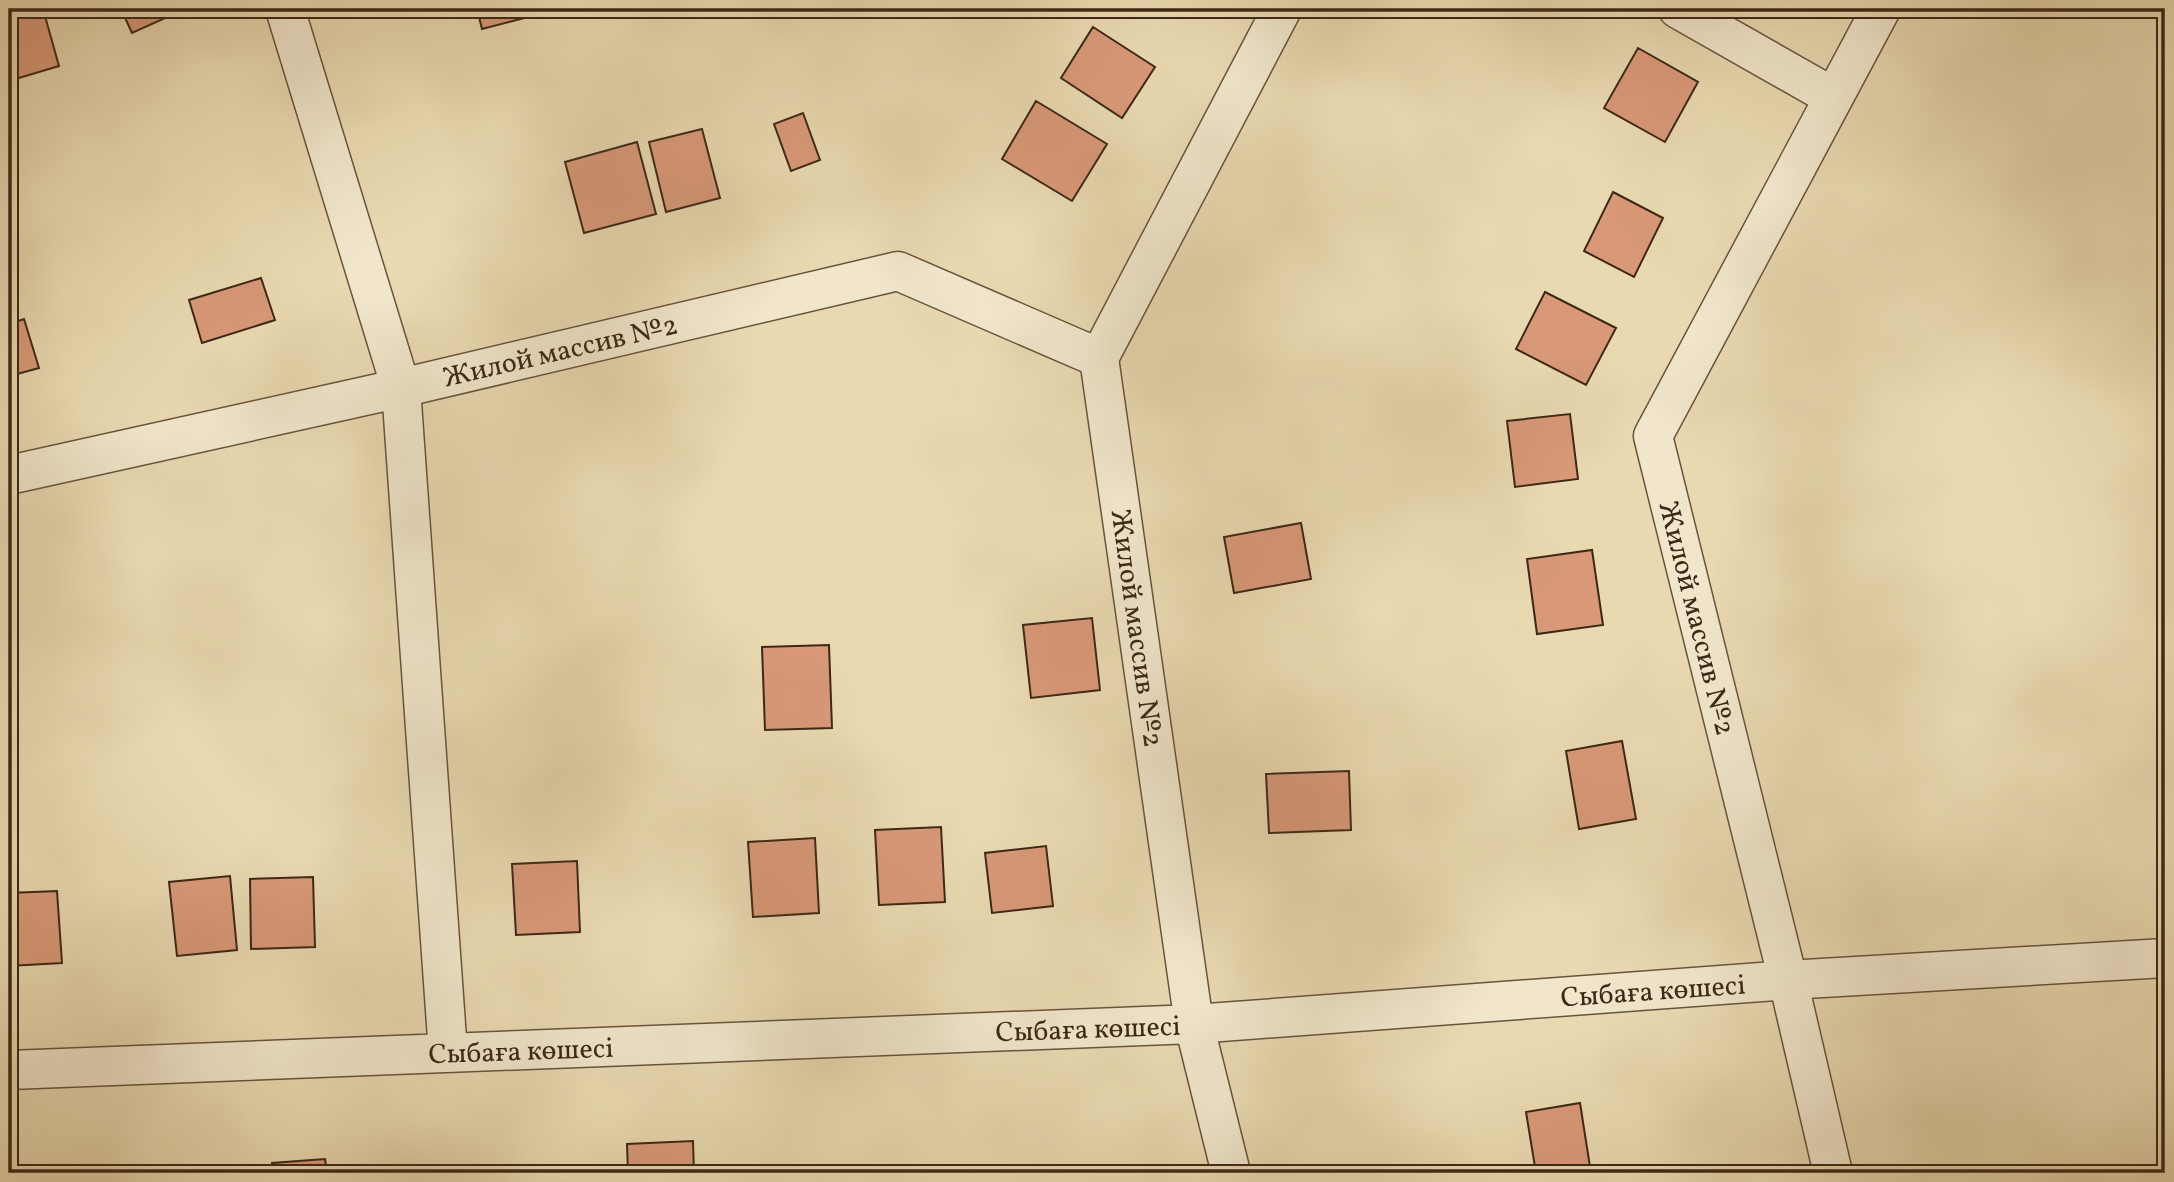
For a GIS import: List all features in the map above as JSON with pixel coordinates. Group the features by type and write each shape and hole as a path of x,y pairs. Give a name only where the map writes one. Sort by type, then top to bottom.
{"street":[{"path":"285,9 401,388 448,1053"},
{"path":"1099,358 1282,9"},
{"path":"1678,9 1833,97"},
{"name":"Жилой массив №2","path":"1833,1173 1653,436 1881,9"},
{"name":"Жилой массив №2","path":"9,475 401,388 898,271 1099,358 1194,1024 1231,1173"},
{"name":"Сыбаға көшесі","path":"9,1070 1194,1024 1788,980 2165,958"}],"building":[{"path":"43,9 59,66 9,81 9,12"},
{"path":"121,9 172,9 174,14 132,33"},
{"path":"477,9 535,9 536,15 482,29"},
{"path":"1093,27 1155,67 1122,118 1061,78"},
{"path":"1638,48 1698,82 1665,142 1604,108"},
{"path":"1036,101 1107,144 1072,201 1002,159"},
{"path":"803,113 820,160 791,171 774,124"},
{"path":"702,129 720,198 666,212 649,142"},
{"path":"637,142 656,214 584,233 565,162"},
{"path":"1613,192 1663,218 1634,277 1584,251"},
{"path":"261,278 275,320 202,343 189,300"},
{"path":"1545,292 1616,328 1586,385 1516,349"},
{"path":"24,319 39,368 10,376 9,324"},
{"path":"1570,414 1578,479 1515,487 1507,421"},
{"path":"1301,523 1311,579 1234,593 1224,537"},
{"path":"1592,550 1603,625 1537,634 1527,559"},
{"path":"1092,618 1100,690 1031,698 1023,625"},
{"path":"829,645 832,728 765,730 762,647"},
{"path":"1622,741 1636,819 1579,829 1566,751"},
{"path":"1349,771 1351,830 1269,833 1266,774"},
{"path":"941,827 945,902 879,905 875,830"},
{"path":"815,838 819,913 753,917 748,842"},
{"path":"1046,846 1053,906 992,913 985,853"},
{"path":"577,861 580,932 516,935 512,864"},
{"path":"230,876 237,950 177,956 169,882"},
{"path":"313,877 315,947 251,949 250,879"},
{"path":"57,891 62,963 9,966 9,893"},
{"path":"1580,1103 1591,1173 1536,1173 1526,1112"},
{"path":"693,1141 694,1173 628,1173 627,1144"},
{"path":"325,1159 327,1173 273,1173 272,1163"}]}
